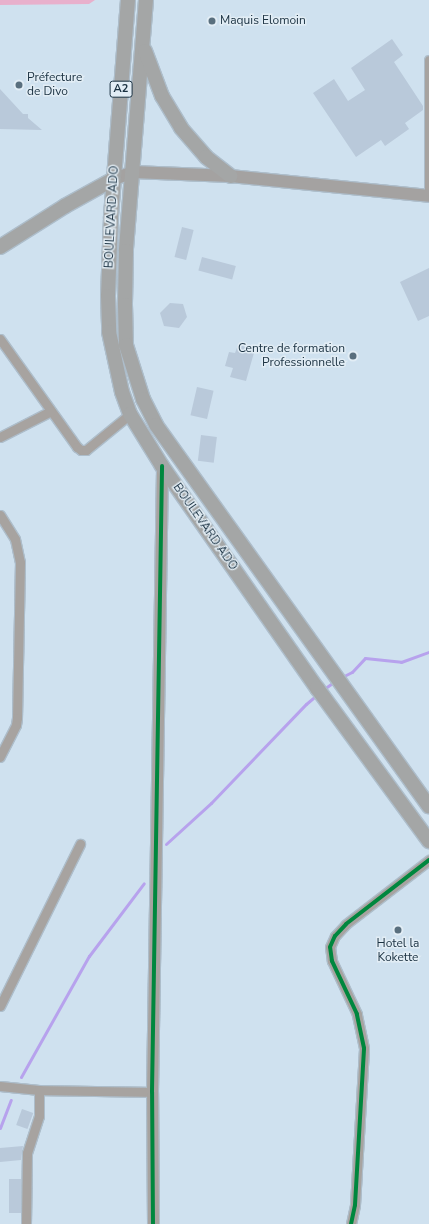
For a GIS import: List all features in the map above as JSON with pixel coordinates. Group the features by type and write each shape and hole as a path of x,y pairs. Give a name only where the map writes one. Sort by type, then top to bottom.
{"main road":[{"name":"BOULEVARD ADO","path":"128,0 114,179 108,282 109,332 122,392 130,414 162,466 317,688 429,841"},
{"name":"BOULEVARD ADO","path":"146,0 126,251 126,345 144,399 156,425 429,806"},
{"path":"143,47 162,96 181,128 206,157 230,176"},
{"path":"0,247 65,206 114,179 133,172 230,176 429,196"}],"street":[{"path":"429,60 429,196"},
{"path":"0,339 77,447 86,450 130,414"},
{"path":"0,437 51,411"},
{"path":"153,1224 152,1092 162,466"},
{"path":"0,515 15,539 20,562 17,718 16,725 0,757"},
{"path":"0,1006 80,844"},
{"path":"351,1224 355,1205 364,1048 357,1014 332,961 330,947 334,936 346,924 429,860"},
{"path":"0,1086 39,1090 152,1092"},
{"path":"26,1224 27,1153 39,1116 39,1090"}],"shaded area":[{"path":"0,0 95,0 89,4 0,5"}],"building":[{"path":"392,39 403,55 394,62 423,106 423,110 405,123 409,129 385,146 381,140 356,157 313,93 334,79 348,101 365,90 351,68"},
{"path":"0,89 23,114 28,114 28,118 42,130 0,129"},
{"path":"182,227 194,230 186,260 175,257"},
{"path":"202,257 236,266 232,280 198,271"},
{"path":"429,268 429,316 418,321 400,282"},
{"path":"170,303 183,304 187,317 179,328 164,326 160,313"},
{"path":"238,345 255,349 246,381 230,377 233,368 225,366 229,352 235,353"},
{"path":"197,387 214,391 207,419 190,415"},
{"path":"201,435 217,437 214,463 198,461"},
{"path":"22,1109 33,1113 27,1129 16,1125"},
{"path":"23,1146 21,1160 0,1162 0,1148"},
{"path":"9,1179 21,1179 21,1213 9,1213"}],"waterway":[{"path":"342,677 352,672 365,658 401,662 429,652"},
{"path":"324,689 335,681"},
{"path":"166,844 211,803 306,704 318,694"},
{"path":"21,1077 89,956 144,883"},
{"path":"0,1128 11,1100"}],"cycle path":[{"path":"153,1224 152,1092 162,466"},
{"path":"351,1224 355,1205 364,1048 357,1014 332,961 330,947 335,936 346,924 429,860"}],"place":[{"name":"Maquis Elomoin","path":"212,21"},
{"name":"Préfecture de Divo","path":"19,85"},
{"name":"Centre de formation Professionnelle","path":"353,356"},
{"name":"Hotel la Kokette","path":"398,930"}]}
